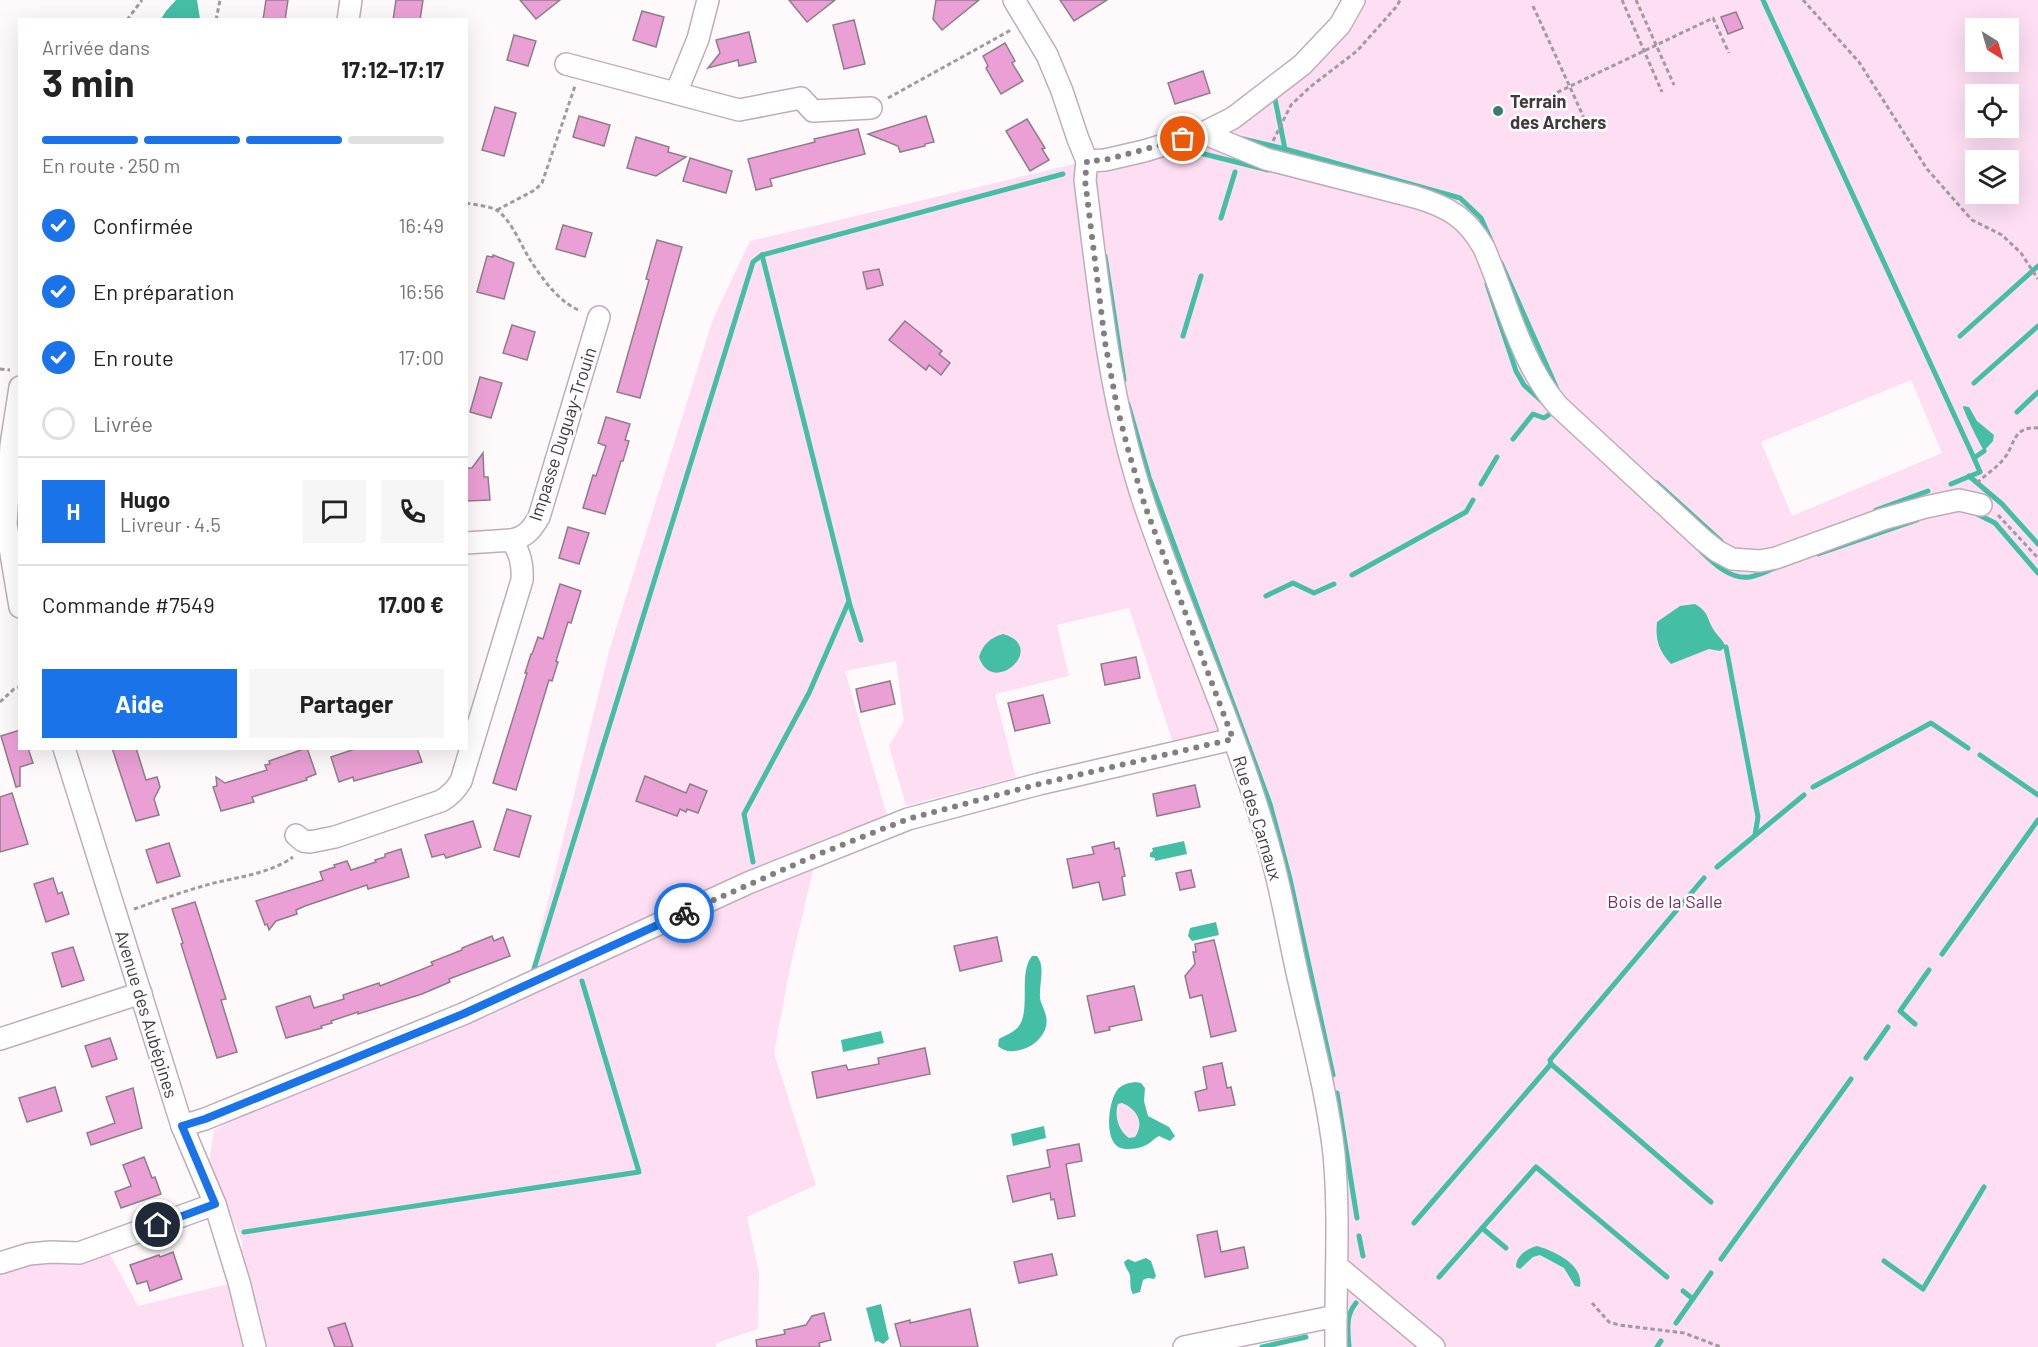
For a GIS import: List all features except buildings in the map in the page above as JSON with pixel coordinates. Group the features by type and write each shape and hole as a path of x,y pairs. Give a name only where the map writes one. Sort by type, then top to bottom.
{"street":[{"path":"348,18 351,0"},
{"path":"676,93 698,39 708,0"},
{"name":"Rue des Carnaux","path":"1014,0 1047,55 1087,161 1085,180 1105,342 1117,407 1129,453 1145,506 1233,739 1272,858 1325,1099 1335,1171 1336,1347"},
{"path":"1087,161 1105,160 1144,151 1203,133 1243,112 1302,65 1340,25 1354,0"},
{"path":"574,66 739,110 801,98 813,111 871,108"},
{"path":"1203,133 1266,159 1437,203 1452,211 1475,232 1484,248 1538,380 1547,393 1558,406 1703,540 1732,559 1744,561 1776,558 1883,519 1915,510 1959,500 1976,503"},
{"name":"Impasse Duguay-Trouin","path":"468,543 521,538 528,533 539,517 600,317"},
{"path":"18,400 11,445 6,524 18,597"},
{"name":"Impasse Duguay-Trouin","path":"303,839 335,837 408,814 441,801 456,789 522,580 522,560 512,540"},
{"path":"182,1126 205,1119 463,1014 748,883 908,819 1039,784 1233,739"},
{"name":"Avenue des Aubépines","path":"64,750 182,1126 215,1204 239,1282 255,1347"},
{"path":"0,1039 141,993"},
{"path":"0,1263 29,1254 79,1253 215,1204"},
{"path":"1337,1266 1434,1347"},
{"path":"1184,1347 1336,1316"}],"path":[{"path":"128,18 142,0"},
{"path":"216,18 220,0"},
{"path":"1266,159 1291,105 1310,87 1357,51 1400,0"},
{"path":"1622,0 1662,92"},
{"path":"1636,0 1674,85"},
{"path":"1803,0 1859,62 1927,169 1972,220 2002,236 2021,253 2038,279"},
{"path":"1533,6 1584,118"},
{"path":"1537,102 1713,18 1729,53"},
{"path":"871,108 933,75 1027,19"},
{"path":"497,210 535,190 542,183 574,66"},
{"path":"468,203 497,210 552,291 574,309 600,317"},
{"path":"2038,428 2028,427 2019,433 2005,458 1976,484 1976,503 2008,524 2038,558"},
{"path":"0,702 18,688"},
{"path":"118,918 133,909 277,865 288,860 303,839"},
{"path":"1592,1303 1609,1322 1684,1333 1721,1347"}],"green space":[{"name":"Bois de la Salle","path":"1354,0 2038,0 2038,1347 1447,1347 1349,1275 1433,1347 1336,1347 1334,1152 1233,739 1176,752 1129,608 1057,625 1069,676 995,694 1016,777 906,806 889,746 904,721 896,661 845,671 887,816 820,841 790,968 774,1053 816,1185 747,1217 759,1272 758,1329 716,1343 716,1347 0,1347 0,1276 17,1267 108,1251 138,1306 232,1283 243,1244 209,1162 214,1130 259,1105 524,999 609,651 713,319 750,241 1087,161 1233,118","holes":["1911,380 1942,453 1792,516 1761,442"]},
{"path":"1122,1103 1132,1109 1138,1117 1139,1127 1135,1137 1129,1138 1118,1123 1118,1104"}],"shaded area":[{"path":"176,0 197,0 200,18 162,18"},
{"path":"1963,406 1969,407 1977,421 1994,435 1993,441 1984,451 1969,421"},
{"path":"1695,604 1705,612 1726,647 1720,651 1709,649 1671,664 1659,645 1657,622 1680,606"},
{"path":"1003,634 1016,640 1020,649 1019,658 1013,666 995,673 986,668 979,657 988,642"},
{"path":"1184,841 1187,854 1155,861 1155,858 1150,857 1152,848"},
{"path":"1216,922 1219,935 1192,941 1188,936 1190,928"},
{"path":"1032,956 1037,956 1041,964 1040,996 1046,1016 1046,1028 1031,1046 1017,1051 1006,1050 998,1046 999,1039 1017,1028 1022,1019 1026,972"},
{"path":"881,1031 884,1043 843,1052 841,1040"},
{"path":"1135,1082 1141,1083 1145,1088 1144,1101 1148,1116 1169,1127 1175,1136 1170,1141 1159,1136 1138,1148 1123,1149 1113,1141 1109,1126 1112,1101 1118,1089","holes":["1122,1103 1132,1109 1139,1122 1135,1137 1129,1138 1120,1127 1117,1118 1118,1104"]},
{"path":"1044,1126 1046,1138 1013,1146 1011,1134"},
{"path":"1537,1246 1559,1255 1573,1265 1580,1279 1580,1287 1575,1286 1564,1268 1540,1255 1533,1257 1520,1269 1516,1267 1522,1254"},
{"path":"1146,1258 1151,1261 1156,1276 1154,1279 1143,1280 1140,1292 1133,1294 1130,1275 1124,1262 1128,1259 1135,1262"},
{"path":"881,1304 889,1339 883,1344 875,1342 866,1308"}],"waterway":[{"path":"1763,0 1974,458 1984,451"},
{"path":"1275,99 1285,149"},
{"path":"1243,139 1460,198 1481,218 1492,243"},
{"path":"1188,150 1268,170"},
{"path":"1221,218 1235,172"},
{"path":"533,972 753,262 762,255 1063,174"},
{"path":"753,862 744,814 809,693 849,601 762,255"},
{"path":"1105,256 1124,380"},
{"path":"1501,263 1557,389"},
{"path":"1960,336 2038,266"},
{"path":"1183,336 1201,276"},
{"path":"1487,284 1516,371 1524,385 1546,405"},
{"path":"1974,383 2038,326"},
{"path":"2017,412 2038,392"},
{"path":"1128,404 1149,477 1270,804 1290,879 1333,1075"},
{"path":"1513,439 1533,414 1544,418 1553,412"},
{"path":"1481,484 1497,457"},
{"path":"1951,484 1980,472 1974,458"},
{"path":"1969,476 2002,504 2038,544"},
{"path":"1657,483 1721,541"},
{"path":"1876,510 1928,491"},
{"path":"1352,575 1466,512 1473,500"},
{"path":"1975,513 1995,523 2038,573"},
{"path":"1818,554 1917,520"},
{"path":"1701,551 1717,566 1736,576 1750,577 1778,567"},
{"path":"1266,596 1293,583 1314,593 1334,584"},
{"path":"849,602 861,640"},
{"path":"1726,647 1758,817 1755,835"},
{"path":"1813,787 1931,723 1968,748"},
{"path":"1980,755 2038,795"},
{"path":"1717,867 1804,795"},
{"path":"1942,954 2038,820"},
{"path":"1414,1223 1551,1064 1550,1060 1704,878"},
{"path":"1915,1024 1900,1011 1929,970"},
{"path":"244,1232 639,1172 582,981"},
{"path":"1866,1058 1888,1027"},
{"path":"1551,1064 1711,1202"},
{"path":"1721,1259 1851,1079"},
{"path":"1337,1093 1357,1218"},
{"path":"1439,1277 1536,1167 1667,1277"},
{"path":"1884,1261 1923,1289 1984,1187"},
{"path":"1482,1228 1506,1248"},
{"path":"1359,1236 1363,1256"},
{"path":"1676,1323 1711,1273"},
{"path":"1683,1291 1693,1299"},
{"path":"1349,1347 1349,1318 1356,1303"},
{"path":"1262,1347 1306,1337"},
{"path":"1657,1347 1661,1341"}],"way so far":[{"path":"684,913 748,883 908,819 1039,784 1233,739 1145,506 1129,453 1110,374 1085,180 1087,161 1105,160 1183,139"}],"place":[{"name":"Terrain des Archers","path":"1498,111"}],"route":[{"path":"158,1225 215,1204 182,1126 205,1119 463,1014 684,913"}]}
